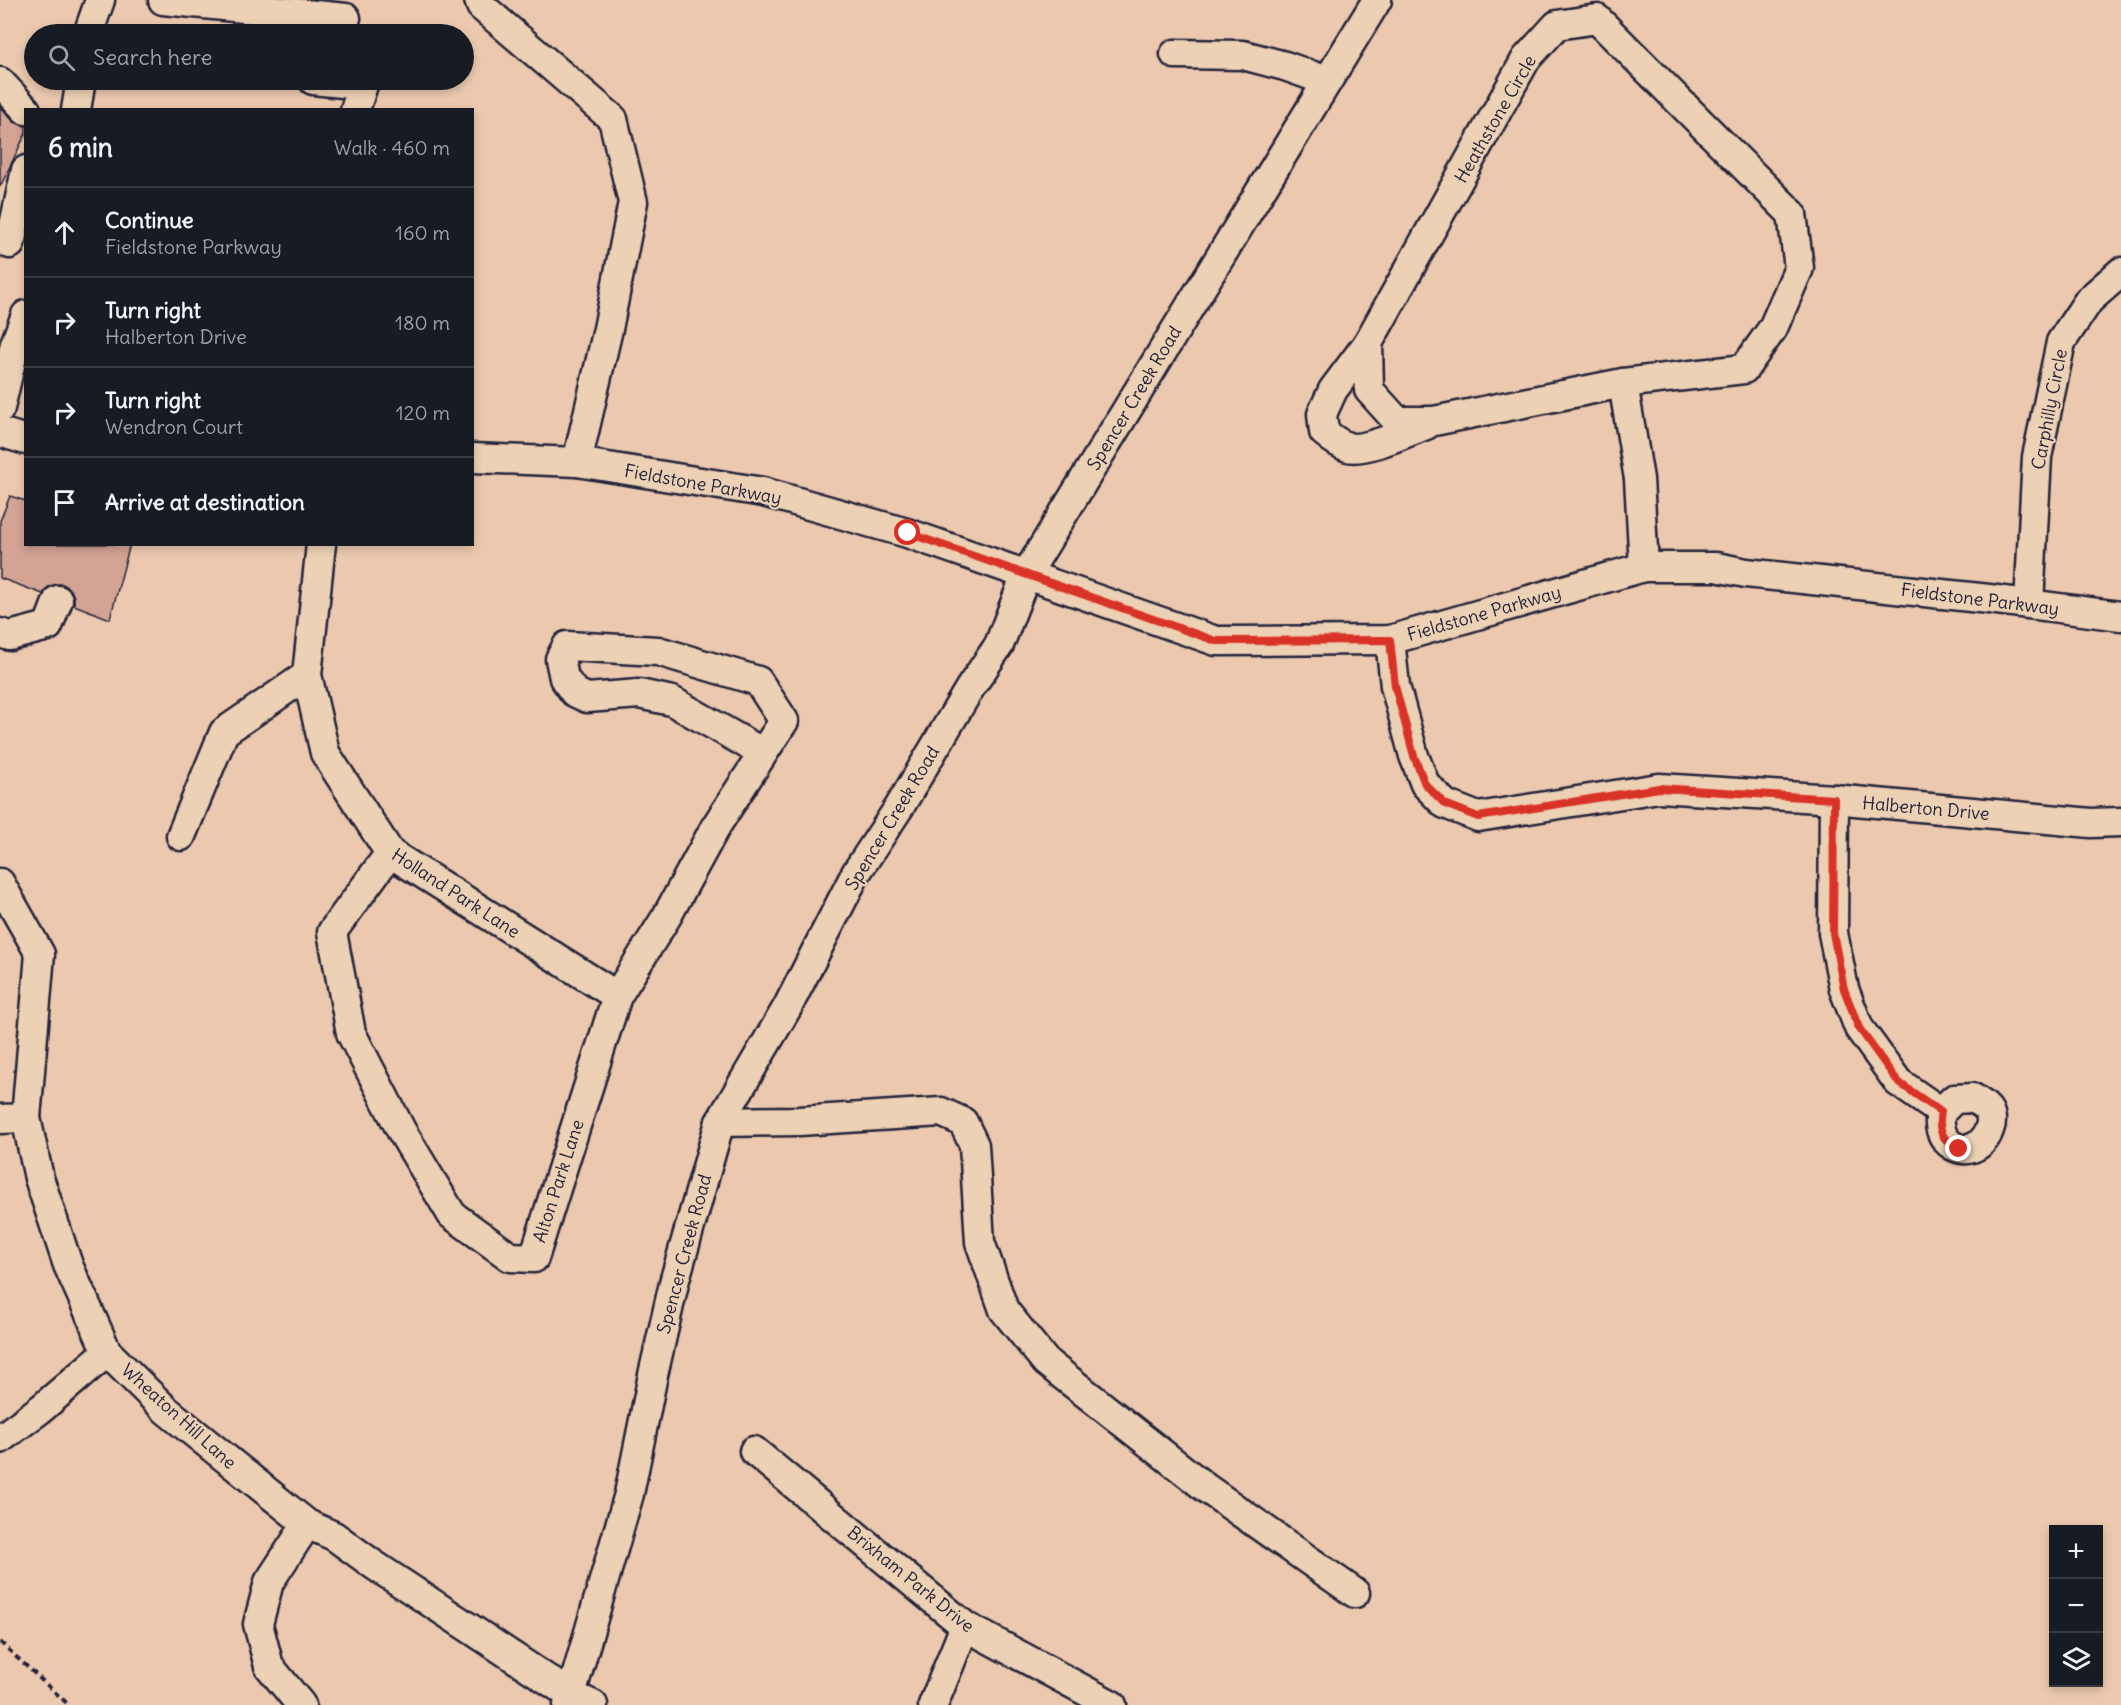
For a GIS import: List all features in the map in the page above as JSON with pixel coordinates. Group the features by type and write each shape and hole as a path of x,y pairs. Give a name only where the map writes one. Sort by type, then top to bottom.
{"street":[{"path":"90,24 100,0"},
{"path":"163,0 346,17"},
{"path":"479,0 481,6 613,119 633,202 608,328 577,462"},
{"name":"Spencer Creek Road","path":"577,1702 629,1494 675,1279 720,1122 787,1008 856,873 999,645 1026,575 1377,0"},
{"name":"Heathstone Circle","path":"1596,20 1792,214 1799,268 1773,328 1744,369 1623,383 1434,422 1397,420 1369,390 1368,343 1526,58 1557,25 1596,20"},
{"path":"1175,54 1243,55 1285,66 1327,81"},
{"path":"0,82 24,108"},
{"path":"79,108 80,90"},
{"path":"12,248 24,181"},
{"name":"Carphilly Circle","path":"2029,604 2037,457 2061,342 2089,300 2121,272"},
{"path":"7,401 15,344 24,322"},
{"path":"1368,343 1333,390 1322,414 1324,432 1335,441 1350,448 1375,444 1434,422"},
{"path":"1623,383 1639,479 1644,567"},
{"path":"0,432 24,439"},
{"name":"Fieldstone Parkway","path":"474,458 577,462 763,492 908,533 1216,641 1390,640 1644,567 1716,567 1746,573 2121,616"},
{"name":"Holland Park Lane","path":"321,546 307,675 325,753 390,853 617,996"},
{"path":"0,633 10,636 48,626 58,600"},
{"name":"Halberton Drive","path":"1390,640 1395,686 1414,756 1425,784 1445,804 1478,817 1659,788 1834,799 2091,823 2121,822"},
{"name":"Alton Park Lane","path":"390,853 332,932 351,1033 401,1130 452,1215 510,1257 534,1258 617,996 667,916 716,826 784,722 758,681 658,651 567,646 560,659 564,678 574,692 587,698 603,699 639,694 672,701 762,753"},
{"path":"181,836 225,732 307,675"},
{"path":"1834,799 1833,933 1844,989 1859,1028 1898,1082 1941,1112"},
{"name":"Wheaton Hill Lane","path":"0,883 40,954 13,1118 39,1178 68,1264 107,1352 166,1410 307,1524 334,1536 577,1702"},
{"path":"720,1122 799,1121 941,1112 963,1122 974,1145 980,1242 1004,1310 1046,1362 1206,1488 1355,1593"},
{"path":"0,1439 42,1408 107,1352"},
{"name":"Brixham Park Drive","path":"754,1451 965,1626 1112,1705"},
{"path":"300,1705 269,1666 258,1624 269,1582 307,1524"},
{"path":"933,1705 965,1626"}],"path":[{"path":"0,1642 69,1705"}],"building":[{"path":"0,106 14,122 24,125 24,137 0,187"},
{"path":"10,496 24,500 24,546 129,546 110,619 74,605 71,590 63,584 48,587 43,594 0,578 0,521"}],"route":[{"path":"908,533 1216,641 1390,640 1395,686 1414,756 1425,784 1445,804 1478,817 1659,788 1834,799 1833,933 1844,989 1859,1028 1898,1082 1941,1112 1938,1123 1943,1138 1959,1149"}]}
